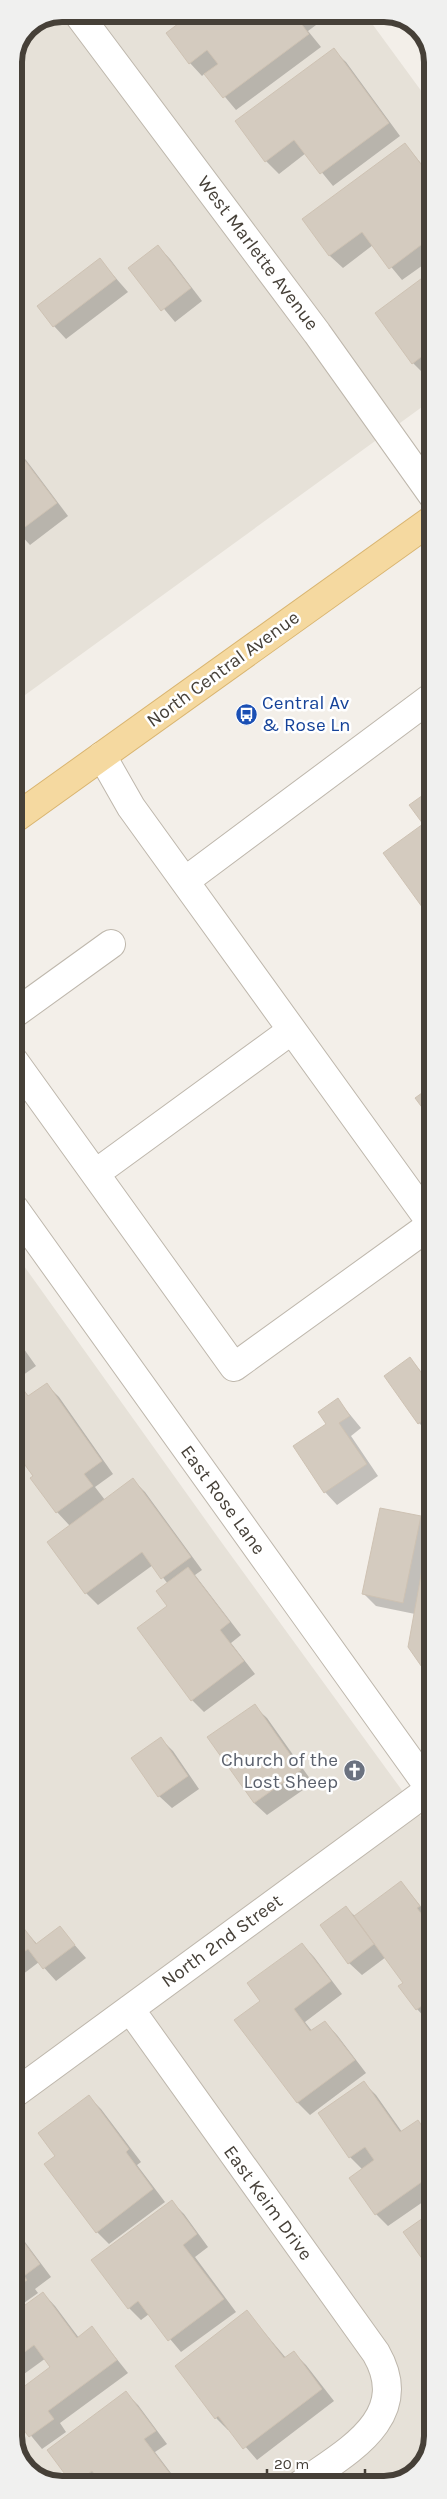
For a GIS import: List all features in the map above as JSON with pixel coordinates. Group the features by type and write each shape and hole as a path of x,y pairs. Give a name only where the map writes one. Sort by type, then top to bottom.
{"main road":[{"name":"North Central Avenue","path":"22,809 102,756 424,525"}],"street":[{"name":"West Marlette Avenue","path":"84,22 317,333 424,483"},
{"path":"185,880 424,703"},
{"path":"102,756 132,807 424,1213"},
{"path":"22,1008 111,944"},
{"path":"96,1173 292,1030"},
{"path":"22,1073 234,1367 424,1230"},
{"name":"East Rose Lane","path":"22,1220 424,1780"},
{"name":"North 2nd Street","path":"23,2088 424,1797"},
{"name":"East Keim Drive","path":"130,2009 376,2353 385,2378 387,2392 385,2405 376,2425 365,2438 312,2476"}],"shaded area":[{"path":"63,22 372,23 424,95 424,406 22,697 22,63 26,47 34,34 47,26"},
{"path":"23,1264 424,1821 424,2444 415,2463 402,2472 390,2476 60,2476 47,2473 34,2465 29,2459 23,2442"}],"building":[{"path":"180,22 301,23 309,34 223,98 204,74 218,64 207,50 189,64 166,33"},
{"path":"334,48 389,123 320,174 294,140 265,162 235,121"},
{"path":"405,143 424,168 424,243 389,269 362,232 329,256 302,219"},
{"path":"158,245 191,288 161,311 128,268"},
{"path":"100,258 116,279 53,327 37,306"},
{"path":"424,277 424,355 412,364 375,313"},
{"path":"22,457 57,503 22,529"},
{"path":"424,794 424,910 383,853 423,824 409,805"},
{"path":"424,1092 424,1110 415,1098"},
{"path":"410,1357 424,1376 424,1420 418,1424 384,1376"},
{"path":"47,1383 102,1461 84,1474 93,1486 56,1513 30,1478 33,1476 23,1462 23,1389 28,1396"},
{"path":"338,1398 350,1416 339,1423 367,1464 324,1493 293,1446 326,1424 318,1412"},
{"path":"133,1478 191,1557 161,1579 142,1552 85,1594 47,1542"},
{"path":"380,1508 421,1516 403,1603 362,1594"},
{"path":"424,1558 424,1670 408,1647"},
{"path":"188,1567 230,1622 220,1630 244,1661 191,1701 137,1628 167,1606 156,1591"},
{"path":"255,1704 301,1770 254,1803 207,1737"},
{"path":"161,1737 188,1776 158,1797 131,1758"},
{"path":"401,1881 420,1906 417,1908 424,1917 424,2004 416,2010 398,1986 403,1983 354,1916"},
{"path":"346,1906 374,1944 348,1964 320,1925"},
{"path":"60,1926 75,1945 43,1969 28,1949 23,1953 23,1927 36,1944"},
{"path":"302,1943 331,1981 294,2009 310,2031 325,2021 355,2060 297,2103 234,2020 260,2001 247,1983"},
{"path":"364,2081 400,2132 418,2120 424,2129 424,2180 375,2215 349,2178 374,2160 365,2147 349,2158 318,2113"},
{"path":"89,2095 129,2149 126,2152 153,2189 96,2233 44,2164 55,2156 38,2133"},
{"path":"172,2200 197,2234 183,2245 224,2299 168,2341 138,2301 128,2309 91,2260"},
{"path":"424,2217 424,2261 403,2232"},
{"path":"23,2241 40,2264 24,2276 27,2280 23,2283"},
{"path":"43,2292 77,2338 92,2326 117,2360 48,2411 54,2419 29,2437 23,2429 23,2387 50,2367 34,2345 23,2353 23,2307"},
{"path":"247,2310 284,2358 294,2351 322,2389 243,2449 218,2416 215,2419 175,2366"},
{"path":"126,2391 156,2431 144,2439 172,2476 96,2476 92,2471 85,2476 66,2476 47,2450"}],"place":[{"name":"Central Av & Rose Ln","path":"246,714"},
{"name":"Church of the Lost Sheep","path":"354,1771"}]}
